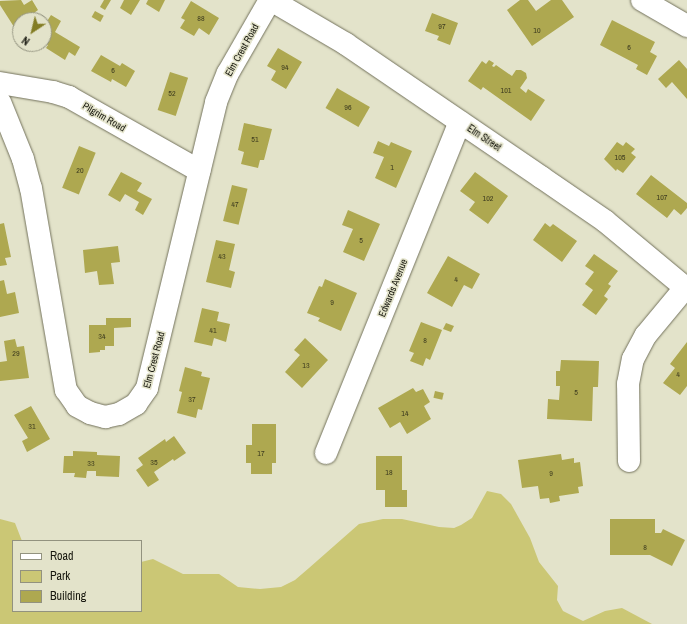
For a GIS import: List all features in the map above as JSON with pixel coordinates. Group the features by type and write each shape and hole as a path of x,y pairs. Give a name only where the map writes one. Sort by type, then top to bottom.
{"street":[{"name":"Elm Street","path":"270,0 346,44 605,221 686,289"},
{"name":"Elm Crest Road","path":"0,102 23,160 31,188 64,385 74,402 90,413 105,416 120,414 136,404 145,392 215,107 223,83 270,0"},
{"path":"642,0 687,26"},
{"name":"Pilgrim Road","path":"0,82 53,92 69,97 200,171"},
{"name":"Edwards Avenue","path":"326,453 460,122"},
{"path":"629,461 628,384 633,359 646,335 686,289"}],"green space":[{"path":"487,491 501,494 511,504 530,538 539,562 558,586 557,600 563,611 583,621 605,611 622,608 652,624 0,624 0,519 15,523 22,540 12,540 12,612 142,612 142,562 153,559 183,574 219,574 238,587 260,589 281,587 295,580 359,524 383,519 402,519 439,527 454,528 472,518"}],"building":[{"path":"21,0 24,5 32,0 38,10 35,12 12,12 12,24 0,5 0,1"},
{"path":"104,0 111,0 105,10 100,7"},
{"path":"124,0 140,0 131,15 120,8"},
{"path":"148,0 165,0 159,12 146,4"},
{"path":"520,0 528,0 536,11 551,0 562,0 574,17 532,46 507,10"},
{"path":"191,1 219,18 209,35 199,28 194,36 180,28 185,20 181,18"},
{"path":"95,11 104,16 100,22 92,17"},
{"path":"432,13 458,23 450,45 437,40 439,36 425,31"},
{"path":"52,16 61,21 55,32 80,47 75,56 69,52 65,60 52,52"},
{"path":"612,20 655,42 650,52 657,56 647,75 636,69 638,65 600,45"},
{"path":"278,48 302,62 286,89 271,80 276,71 267,66"},
{"path":"101,55 120,66 122,63 135,71 126,87 112,79 111,82 91,71"},
{"path":"489,60 494,63 492,66 494,67 496,65 512,76 516,70 521,70 526,73 527,78 520,88 526,93 528,89 545,100 531,121 483,87 481,90 468,81 482,61 486,64"},
{"path":"679,60 687,69 687,99 672,82 666,88 658,79"},
{"path":"170,72 188,78 176,116 158,110"},
{"path":"337,88 370,107 358,127 326,108"},
{"path":"244,123 272,129 264,160 260,160 258,168 241,164 244,152 238,150"},
{"path":"378,141 389,146 391,142 412,151 396,188 375,178 384,157 373,153"},
{"path":"617,142 623,146 626,142 635,149 631,153 636,157 623,173 617,169 616,171 604,159"},
{"path":"79,146 96,153 79,194 62,188"},
{"path":"121,172 142,183 137,191 152,199 143,215 135,210 139,202 125,194 120,202 108,195"},
{"path":"475,172 508,196 488,224 469,210 475,202 460,191"},
{"path":"651,175 687,203 687,208 681,215 674,209 667,218 636,194"},
{"path":"232,185 248,189 239,225 223,221"},
{"path":"348,210 380,224 364,261 343,252 353,229 342,225"},
{"path":"4,223 11,257 5,258 7,265 0,266 0,224"},
{"path":"545,223 550,227 553,224 577,241 562,262 533,240"},
{"path":"216,240 235,244 229,270 235,272 231,288 206,282"},
{"path":"118,246 120,262 111,263 114,284 99,285 97,271 85,273 83,250"},
{"path":"594,254 618,271 608,284 611,286 604,296 608,299 596,315 582,305 593,290 585,284 594,272 585,266"},
{"path":"448,256 480,274 472,289 464,285 452,307 427,293"},
{"path":"325,279 357,293 341,331 318,321 320,318 307,313 319,286 322,287"},
{"path":"4,280 7,294 15,292 19,313 0,317 0,281"},
{"path":"202,308 219,312 217,321 230,324 226,342 214,338 212,346 194,342"},
{"path":"106,318 131,318 131,327 114,328 114,346 105,346 105,350 89,353 89,325 106,325"},
{"path":"421,322 442,330 430,360 426,358 423,366 410,361 414,353 409,351"},
{"path":"446,323 454,326 451,332 443,329"},
{"path":"305,338 328,360 302,388 285,372 300,355 294,350"},
{"path":"15,339 17,347 24,346 29,378 0,381 0,362 7,361 4,341"},
{"path":"687,342 687,386 680,395 663,383 675,368 670,364"},
{"path":"561,360 599,361 598,387 593,387 592,421 547,419 548,399 559,400 560,386 556,386 556,371 560,371"},
{"path":"185,367 202,372 201,376 210,378 202,410 198,409 196,418 177,413 182,392 179,391"},
{"path":"413,388 416,392 423,389 430,402 424,406 431,419 407,434 400,422 390,428 378,408"},
{"path":"435,391 444,393 442,400 433,398"},
{"path":"31,406 50,439 27,452 22,441 28,438 14,415"},
{"path":"252,424 276,424 276,463 272,463 272,474 251,474 251,463 246,463 246,445 252,445"},
{"path":"174,436 186,453 174,461 173,459 154,472 159,480 148,487 136,470 143,465 138,458 165,439 166,442"},
{"path":"73,451 97,452 97,455 120,456 119,477 96,476 96,471 87,471 86,478 74,477 75,473 63,473 64,456 73,456"},
{"path":"561,454 562,460 574,458 574,463 580,462 583,486 578,487 579,493 559,496 560,501 550,503 549,498 540,499 538,486 522,488 518,460"},
{"path":"376,456 402,456 402,490 407,490 407,507 385,507 385,490 376,490"},
{"path":"610,519 655,519 655,533 661,533 663,529 685,540 672,566 650,555 610,555"}]}
